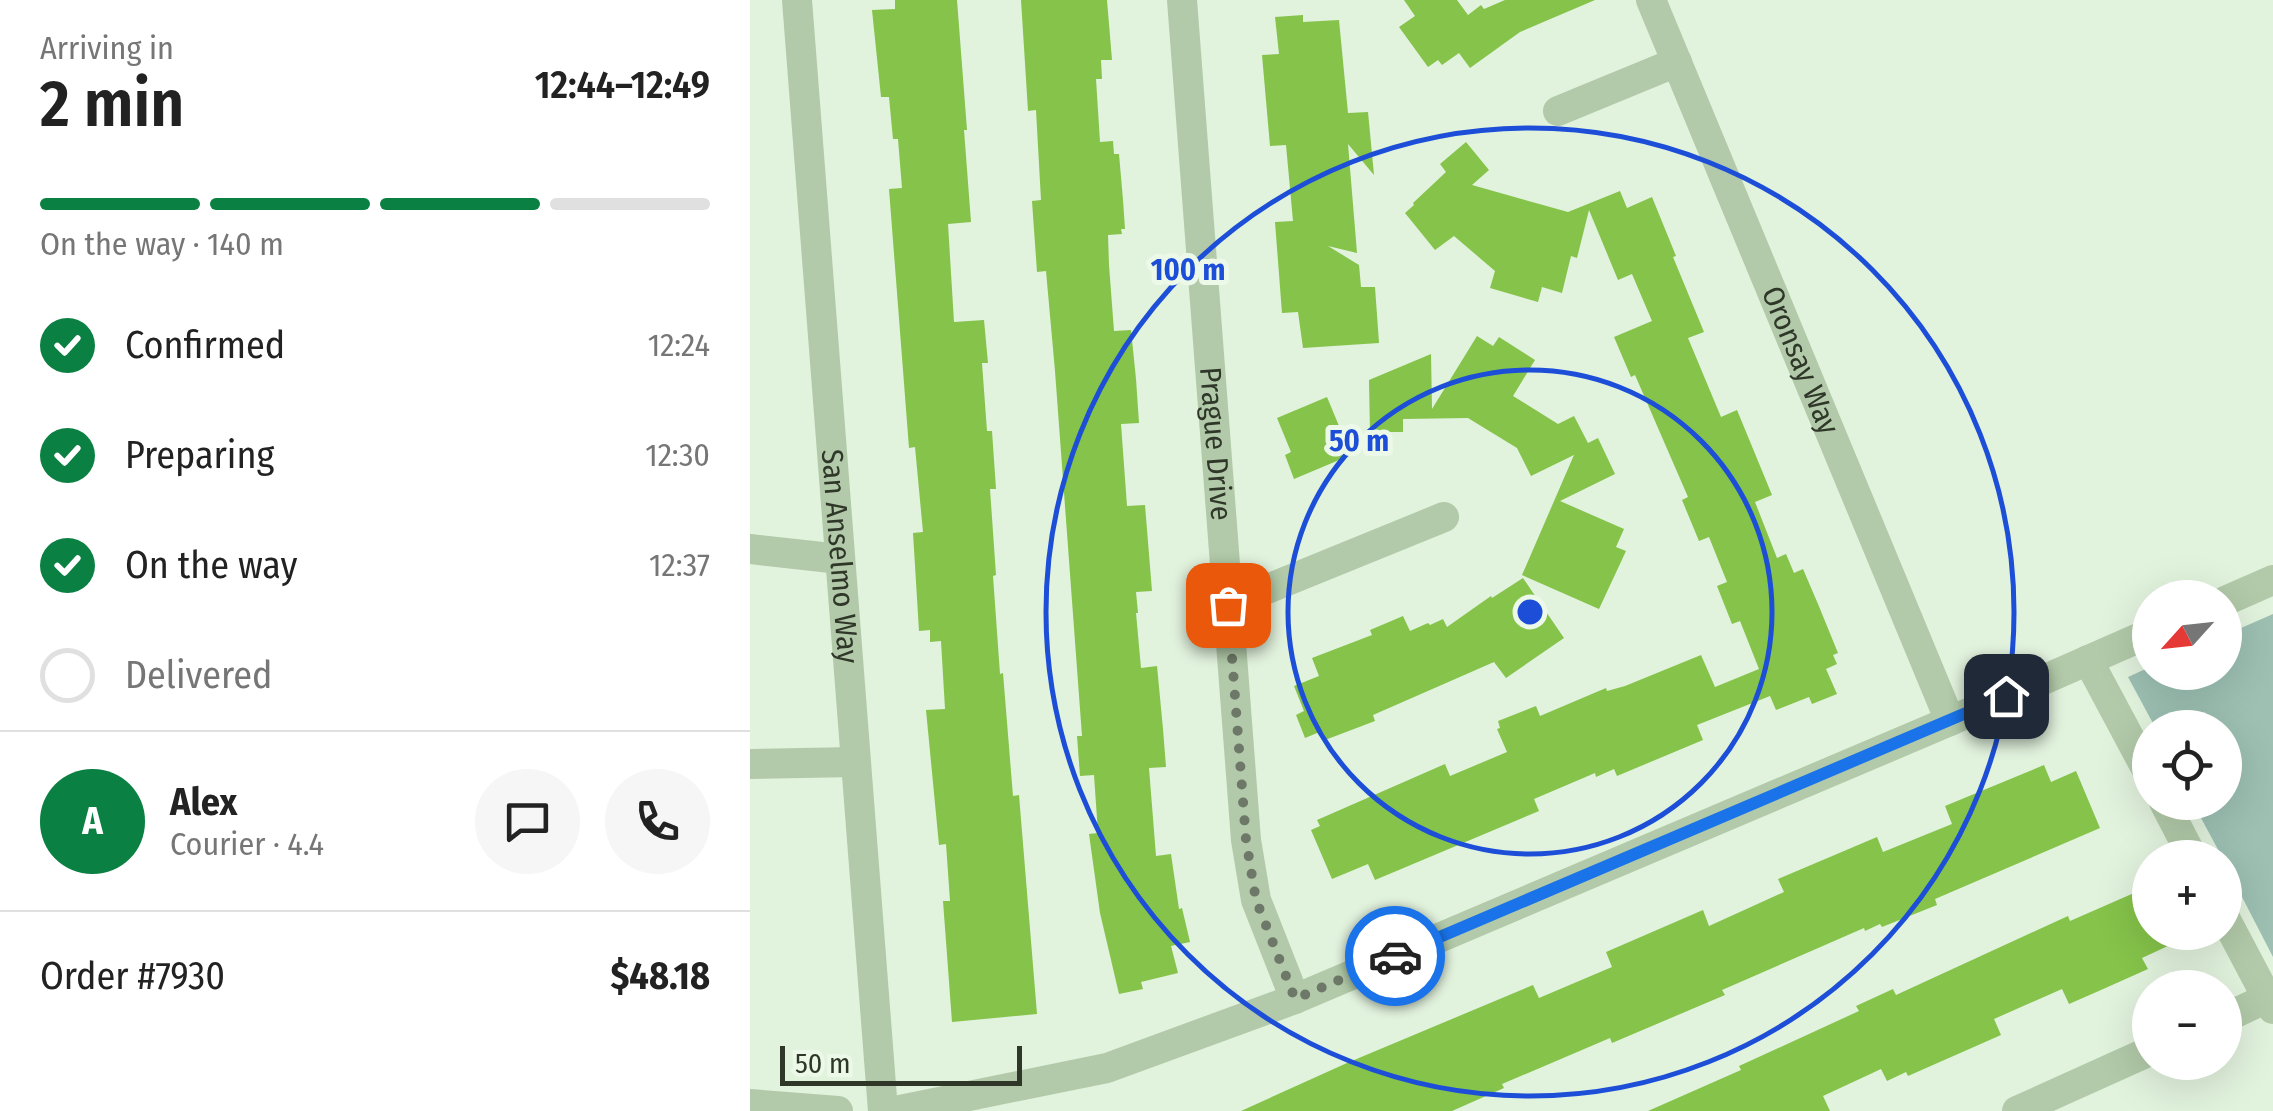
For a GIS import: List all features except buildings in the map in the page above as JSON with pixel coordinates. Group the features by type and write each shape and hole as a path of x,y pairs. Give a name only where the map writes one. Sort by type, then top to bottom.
{"street":[{"name":"San Anselmo Way","path":"797,0 882,1111"},
{"name":"Prague Drive","path":"1182,0 1246,840 1256,900 1295,999"},
{"name":"Oronsay Way","path":"1651,0 1950,721"},
{"path":"1558,111 1677,62"},
{"path":"1228,605 1444,517"},
{"path":"750,548 840,558"},
{"path":"2242,594 2273,580"},
{"path":"895,1111 1107,1068 1295,999 2132,641"},
{"path":"2088,660 2132,742"},
{"path":"750,764 856,762"},
{"path":"2242,950 2270,1003 2242,1012"},
{"path":"2017,1111 2132,1059"},
{"path":"750,1104 838,1111"}],"green space":[{"path":"2273,614 2273,957 2242,897 2242,840 2213,840 2202,820 2242,820 2242,710 2146,710 2135,690 2242,690 2242,628"}],"way so far":[{"path":"1228,605 1246,840 1256,900 1295,999 1395,956"}],"route":[{"path":"1395,956 2006,696"}]}
